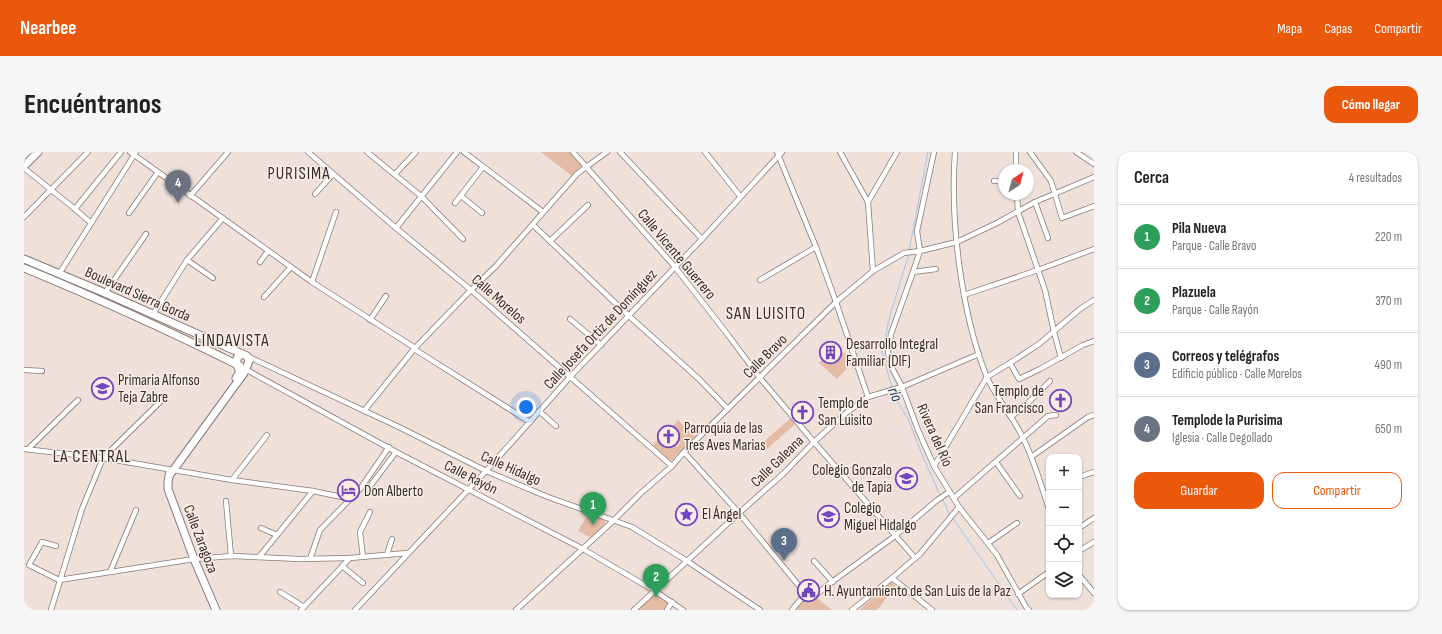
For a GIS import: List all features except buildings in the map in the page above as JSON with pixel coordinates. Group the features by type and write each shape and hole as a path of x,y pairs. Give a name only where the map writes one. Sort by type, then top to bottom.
{"main road":[{"path":"24,161 33,152"},
{"path":"24,167 38,152"},
{"name":"Boulevard Sierra Gorda","path":"24,259 245,355"},
{"name":"Boulevard Sierra Gorda","path":"24,268 102,300 163,328 245,369"},
{"path":"163,328 166,320"},
{"path":"224,358 229,348"},
{"path":"245,355 249,361 244,373 171,472 240,372 237,365 237,358 245,355"},
{"name":"Calle Zaragoza","path":"171,472 168,482 168,489 194,559 216,610"}],"street":[{"path":"24,217 88,152"},
{"path":"75,208 122,152"},
{"path":"190,196 228,152"},
{"name":"Calle Morelos","path":"309,152 396,228 471,290 672,466"},
{"path":"366,152 421,196 463,239"},
{"path":"395,174 416,152"},
{"path":"396,228 457,152"},
{"path":"464,152 543,212"},
{"name":"Calle Vicente Guerrero","path":"573,152 675,267 760,378 915,558"},
{"path":"364,411 415,349 496,266 543,212 586,167 607,152"},
{"path":"620,152 702,239"},
{"path":"705,152 740,196"},
{"name":"Calle Josefa Ortiz de Domínguez","path":"355,610 486,471 570,377 702,239 777,154 782,152"},
{"path":"840,152 868,202 873,271"},
{"path":"868,202 898,152"},
{"path":"918,251 917,231 934,152"},
{"path":"955,152 953,180 957,242 964,295 979,354 987,377 1023,438 1046,500"},
{"path":"1016,152 1016,164"},
{"path":"1030,152 1050,181 1062,218 1094,206"},
{"path":"1076,152 1083,154 1094,164"},
{"path":"59,274 134,153 190,196 312,282 530,422"},
{"path":"777,154 816,247 868,397"},
{"path":"24,167 75,208 91,223"},
{"path":"455,203 462,196 483,167"},
{"path":"129,213 158,172"},
{"path":"315,194 333,174"},
{"name":"Calle Bravo","path":"516,610 614,520 641,492 672,466 684,452 836,302 873,271 904,253 957,242 1035,202 1094,177"},
{"path":"462,196 482,213"},
{"path":"1017,200 1018,212 1045,290 1061,358"},
{"path":"1035,202 1048,238"},
{"path":"550,241 588,205"},
{"path":"312,282 336,212"},
{"path":"153,314 187,260 223,218"},
{"path":"533,225 695,376 728,409"},
{"path":"105,293 146,234"},
{"path":"760,280 816,247"},
{"path":"964,295 1038,270 1094,248"},
{"path":"260,262 268,251"},
{"name":"Rivera del Río","path":"918,251 913,272 889,342 888,351 891,366 947,493 954,498 957,510 997,554 1018,594 1029,610"},
{"path":"187,260 213,278"},
{"path":"264,297 291,267"},
{"path":"913,272 936,269"},
{"path":"370,320 386,296"},
{"path":"934,466 987,377 1040,344 1080,309 1094,300"},
{"path":"570,319 601,345"},
{"path":"1010,363 1019,379 1083,345 1094,341"},
{"name":"Calle Galeana","path":"634,610 739,512 783,474 814,442 846,413 868,397 888,390 901,388 979,354"},
{"name":"Calle Hidalgo","path":"245,355 486,471 548,497 632,527 687,561 760,610"},
{"name":"Calle Rayón","path":"245,369 396,452 583,549 655,591 683,610"},
{"path":"24,370 42,371"},
{"path":"1011,417 1050,381"},
{"path":"26,449 78,400"},
{"path":"51,610 82,508 103,458 162,400"},
{"path":"540,411 556,426"},
{"path":"954,498 1048,416 1056,415"},
{"path":"1031,457 1088,417 1094,415"},
{"path":"232,480 267,435"},
{"path":"310,559 320,530 360,489 389,447"},
{"path":"26,449 103,458 171,472 313,491 351,499"},
{"path":"371,485 396,452"},
{"path":"684,452 739,512 809,598"},
{"path":"996,462 1020,496"},
{"path":"1082,476 1094,472"},
{"path":"259,557 313,491"},
{"path":"792,610 801,599 812,598 895,536 947,493"},
{"path":"226,501 231,556"},
{"path":"110,572 136,510"},
{"path":"852,610 915,558 957,510"},
{"path":"363,557 360,532 370,512"},
{"path":"1082,526 1094,518"},
{"path":"988,543 1017,524"},
{"path":"261,528 277,535"},
{"path":"387,554 392,539"},
{"path":"56,546 42,542 29,565 59,580 194,559 231,556 310,559 350,558 408,553"},
{"path":"1082,549 1094,542"},
{"path":"280,592 303,608 350,558"},
{"path":"814,561 833,582"},
{"path":"342,566 362,583"},
{"path":"1018,594 1046,574"},
{"path":"892,578 932,610"},
{"path":"1082,579 1094,593"},
{"path":"667,610 672,602"}],"shaded area":[{"path":"541,152 570,152 582,165 572,176"},
{"path":"836,345 853,362 837,379 819,363"},
{"path":"792,417 796,423 766,450 761,444"},
{"path":"678,420 695,436 671,461 653,445 660,437 663,440 665,438 677,447 681,442 670,429"},
{"path":"589,513 605,519 605,524 591,538 578,531"},
{"path":"891,582 896,586 877,610 859,610"},
{"path":"655,592 669,602 665,610 635,610"},
{"path":"817,598 832,610 794,610 801,600"}],"waterway":[{"name":"río","path":"909,251 928,152"},
{"name":"río","path":"892,388 882,352 890,315 909,254"},
{"name":"río","path":"893,391 909,421 940,495"},
{"name":"río","path":"943,500 950,515"},
{"name":"río","path":"952,517 1017,610"}],"place":[{"name":"Templode la Purisima","path":"178,203"},
{"name":"Desarrollo Integral Familiar (DIF)","path":"830,353"},
{"name":"Primaria Alfonso Teja Zabre","path":"102,389"},
{"name":"Templo de San Francisco","path":"1060,400"},
{"name":"Templo de San Luisito","path":"802,412"},
{"name":"Parroquia de las Tres Aves Marias","path":"668,437"},
{"name":"Colegio Gonzalo de Tapia","path":"907,479"},
{"name":"Don Alberto","path":"349,491"},
{"name":"El Ángel","path":"686,514"},
{"name":"Colegio Miguel Hidalgo","path":"828,517"},
{"name":"Pila Nueva","path":"593,525"},
{"name":"Correos y telégrafos","path":"784,561"},
{"name":"H. Ayuntamiento de San Luis de la Paz","path":"808,591"},
{"name":"Plazuela","path":"656,597"}],"district":[{"name":"PURISIMA","path":"299,173"},
{"name":"SAN LUISITO","path":"766,313"},
{"name":"LINDAVISTA","path":"232,340"},
{"name":"LA CENTRAL","path":"92,456"}]}
